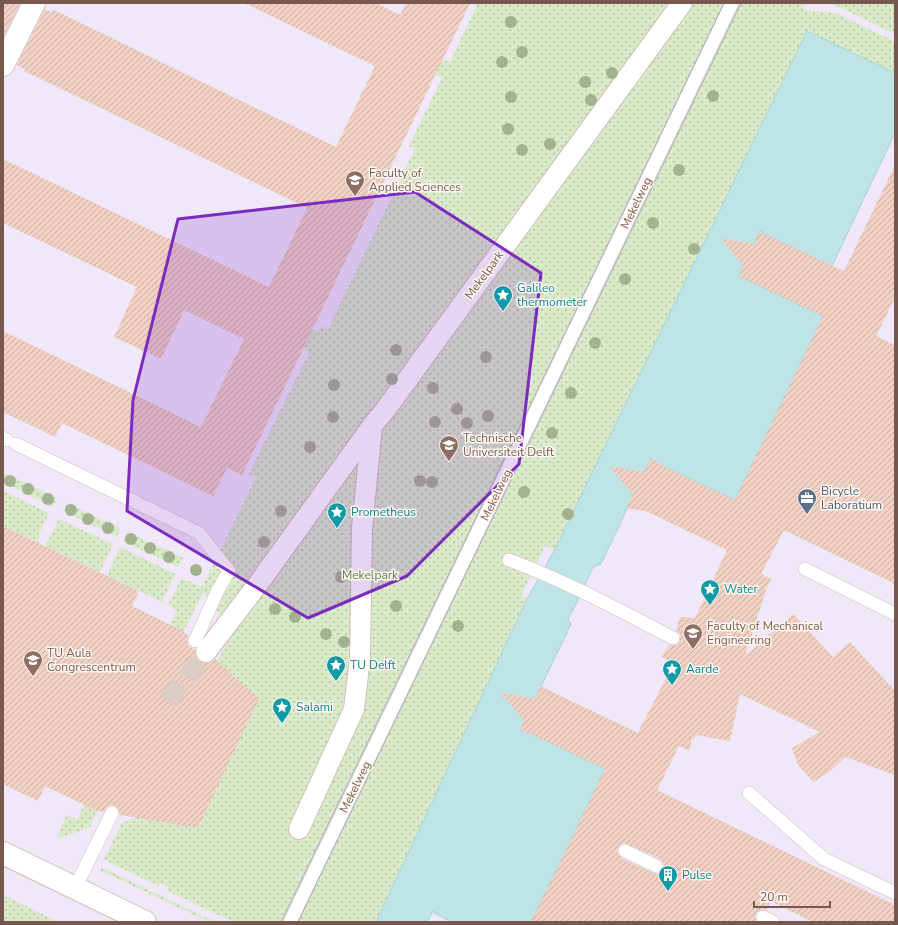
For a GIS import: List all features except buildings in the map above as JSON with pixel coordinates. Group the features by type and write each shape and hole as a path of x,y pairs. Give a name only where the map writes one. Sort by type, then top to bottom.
{"street":[{"path":"3,65 34,3"},
{"name":"Mekelpark","path":"200,646 258,585 372,426 386,409 682,3"},
{"path":"299,829 354,709 360,658 362,528 372,426"},
{"path":"3,854 145,922"}],"lane":[{"name":"Mekelweg","path":"290,922 732,3"},
{"path":"9,441 198,533 229,572 218,590 200,646"},
{"path":"509,560 531,568 582,592 673,638"},
{"path":"805,569 895,614"},
{"path":"749,793 824,859 895,893"},
{"path":"74,888 112,813"},
{"path":"625,851 656,866"}],"highlighted area":[{"path":"415,192 541,273 519,464 407,576 308,618 127,511 133,400 178,219"}],"shaded area":[{"name":"Technische Universiteit Delft","path":"3,3 895,3 895,922 3,922"}],"green space":[{"name":"Mekelpark","path":"478,3 806,3 803,10 836,13 895,42 895,73 807,31 555,549 545,546 521,596 527,599 376,922 233,922 168,891 167,886 159,883 159,886 104,860 122,823 147,813 226,644 225,643 233,632 203,592 158,685 145,679 177,610 168,605 182,578 202,587 257,476 248,476 309,352 299,344 306,328 318,331 321,326 328,329 415,149 409,146 442,78 430,70 436,58 450,62"},
{"path":"806,3 895,3 895,34 835,5"},
{"path":"3,472 57,498 53,507 3,482"},
{"path":"3,491 49,513 38,536 40,537 38,542 3,526"},
{"path":"67,503 120,528 117,537 63,511"},
{"path":"59,519 113,544 100,572 44,545 48,541"},
{"path":"128,532 183,558 178,567 123,541"},
{"path":"120,547 175,574 162,602 107,575"},
{"path":"84,805 97,811 90,827 60,838 57,837 67,815 77,820"},
{"path":"101,867 215,922 209,922 100,870"},
{"path":"3,895 59,922 6,922 3,920"}],"water":[{"path":"807,31 895,73 895,133 832,266 760,231 751,250 733,252 737,257 747,258 738,277 741,277 823,316 735,500 652,461 651,458 601,564 593,567 568,619 571,624 532,705 525,698 519,697 528,713 520,731 523,730 605,769 531,922 452,922 434,913 435,912 433,911 427,922 376,922 527,599 555,549"}],"tunnel":[{"path":"168,701 206,652"}],"tram line":[{"path":"281,922 724,3"},
{"path":"298,922 741,3"}],"place":[{"name":"Faculty of Applied Sciences","path":"355,197"},
{"name":"Galileo thermometer","path":"503,312"},
{"name":"Technische Universiteit Delft","path":"449,462"},
{"name":"Bicycle Laboratium","path":"807,515"},
{"name":"Prometheus","path":"337,529"},
{"name":"Water","path":"710,606"},
{"name":"Faculty of Mechanical Engineering","path":"693,650"},
{"name":"TU Aula Congrescentrum","path":"33,677"},
{"name":"TU Delft","path":"336,682"},
{"name":"Aarde","path":"672,686"},
{"name":"Salami","path":"282,724"},
{"name":"Pulse","path":"668,892"}]}
